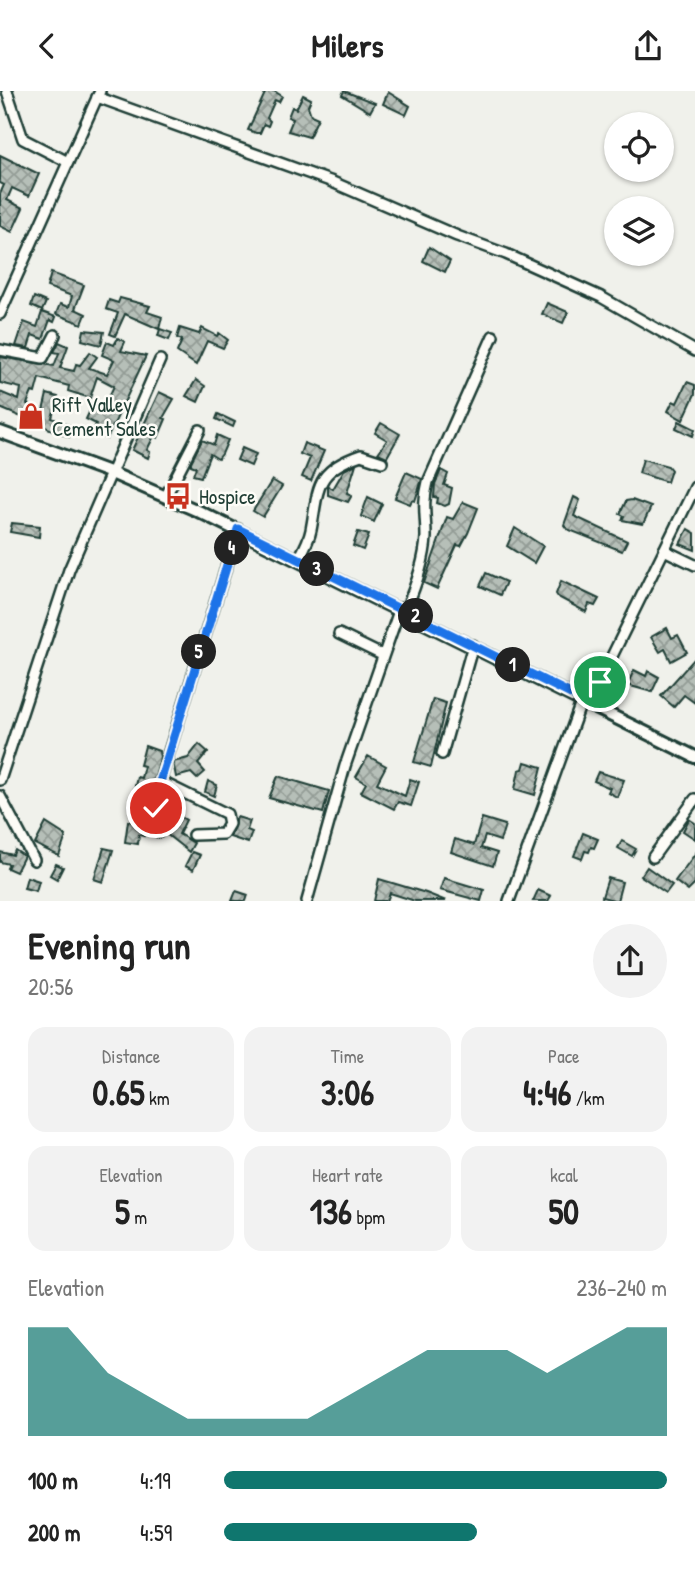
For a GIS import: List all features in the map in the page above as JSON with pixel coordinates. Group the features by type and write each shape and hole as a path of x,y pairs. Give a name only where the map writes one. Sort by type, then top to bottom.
{"main road":[{"path":"0,432 109,471 238,529 695,757"}],"street":[{"path":"7,91 23,139 68,162"},
{"path":"0,314 99,94 330,181 457,236 506,254 601,297 695,351"},
{"path":"0,350 44,358 55,335"},
{"path":"307,901 345,767 382,655 422,558 426,537 422,507 428,482 493,336"},
{"path":"1,777 69,570 109,471 160,360"},
{"path":"166,496 200,431"},
{"path":"298,560 309,538 313,503 329,470 361,455 382,462"},
{"path":"509,901 586,701 695,487"},
{"path":"159,832 156,820 160,782 238,529"},
{"path":"664,549 695,565"},
{"path":"340,634 382,655"},
{"path":"442,754 474,645"},
{"path":"160,782 227,814 229,824 223,834 193,835"},
{"path":"0,796 34,860"},
{"path":"653,857 695,799"}],"building":[{"path":"266,91 274,91 282,96 279,102 275,100 267,118 270,121 268,126 264,124 260,133 256,133 248,130"},
{"path":"344,91 375,103 370,112 342,95"},
{"path":"388,92 410,106 406,115 383,104"},
{"path":"303,95 311,99 308,106 311,115 318,118 309,137 288,131 293,119 288,117 292,107 296,109"},
{"path":"0,155 39,174 29,196 12,188 7,200 23,208 12,232 0,226 0,194 4,185 0,183"},
{"path":"429,247 450,261 445,272 423,261"},
{"path":"51,273 84,285 75,309 86,314 82,324 56,314 60,304 69,307 72,296 47,287"},
{"path":"34,297 46,302 42,311 31,306"},
{"path":"120,298 150,306 147,312 162,317 159,329 125,314 115,336 110,334 118,313 106,309 109,300 118,303"},
{"path":"547,303 568,312 563,323 542,314"},
{"path":"42,312 56,317 54,322 50,320 43,339 32,335 28,348 16,346 24,322 37,327"},
{"path":"180,328 199,334 202,328 217,336 219,333 228,340 223,348 207,341 196,365 177,352 182,340 177,338"},
{"path":"160,329 172,333 169,340 158,336"},
{"path":"84,330 104,332 101,345 82,340"},
{"path":"118,338 125,342 121,351 146,356 107,439 93,432 96,424 86,419 93,404 103,409 114,386 97,377 90,398 68,391 69,386 39,378 35,393 32,392 27,404 43,411 47,394 58,397 52,418 73,427 69,437 0,408 0,392 19,400 21,388 0,383 0,357 54,366 59,353 54,352 59,342 68,346 60,368 74,371 76,364 80,365 90,352 97,357 89,368 107,374 114,360 102,355 107,342 114,345"},
{"path":"196,380 205,386 198,402 186,396"},
{"path":"687,382 695,385 695,394 683,420 668,411 673,401 677,403"},
{"path":"159,392 174,399 163,418 166,419 158,438 154,436 147,450 150,452 148,458 132,450"},
{"path":"218,414 235,422 233,427 216,419"},
{"path":"679,421 695,429 693,436 676,428"},
{"path":"381,423 400,434 387,457 378,453 387,440 375,433"},
{"path":"217,435 228,440 222,454 218,459 210,454 201,477 193,475 196,467 191,465 191,462 202,440 214,445"},
{"path":"304,443 324,451 311,481 302,477 310,458 300,454"},
{"path":"242,448 256,454 251,466 237,460"},
{"path":"643,459 668,466 671,470 667,482 639,473"},
{"path":"356,464 347,493 352,495 348,502 328,495 328,486 333,489 344,470"},
{"path":"441,470 448,474 444,485 452,488 449,504 445,506 437,503 438,498 434,497 435,484"},
{"path":"406,472 422,479 415,501 412,500 410,504 395,498"},
{"path":"272,480 282,486 263,517 253,511"},
{"path":"368,497 382,504 374,522 361,516"},
{"path":"574,497 580,500 574,516 627,541 622,551 567,529 564,525"},
{"path":"632,500 651,507 643,524 622,520 624,516 620,514 626,501"},
{"path":"463,502 478,508 468,533 461,546 457,545 437,589 424,583 447,517 453,519"},
{"path":"12,523 40,526 39,537 10,532"},
{"path":"515,528 543,546 534,563 507,546"},
{"path":"688,529 695,533 695,550 680,544"},
{"path":"358,532 369,535 363,550 353,546"},
{"path":"486,573 506,582 500,595 480,586"},
{"path":"561,581 599,599 595,606 589,604 586,612 558,597 556,594"},
{"path":"667,628 672,638 678,635 687,652 671,661 665,649 660,652 651,637"},
{"path":"695,658 695,703 684,695 674,707 661,696"},
{"path":"634,670 646,676 648,671 659,677 652,692 627,685"},
{"path":"433,699 446,703 431,767 414,762"},
{"path":"199,744 208,752 198,764 205,772 197,779 191,773 176,777 173,762 188,758"},
{"path":"145,746 159,751 160,757 152,792 147,791 143,806 131,803 137,777 141,778 144,766 140,765"},
{"path":"368,756 386,766 377,783 405,796 410,779 419,782 411,806 398,802 394,809 361,792 366,783 356,777"},
{"path":"525,762 542,767 535,795 515,789 519,770 523,769"},
{"path":"598,772 624,780 617,797 608,792 610,788 594,781"},
{"path":"278,776 329,791 323,813 269,798"},
{"path":"208,781 217,785 214,796 205,792"},
{"path":"174,813 186,820 179,834 194,843 189,852 166,834"},
{"path":"237,817 250,821 247,830 252,832 248,843 230,837"},
{"path":"482,818 505,825 500,841 485,836 481,848 497,853 493,866 451,852 455,839 474,845"},
{"path":"689,819 695,823 695,839 683,831"},
{"path":"128,821 146,824 144,836 139,835 138,844 125,842"},
{"path":"46,823 66,836 59,856 35,844"},
{"path":"583,833 598,839 594,848 591,847 589,852 585,851 582,859 574,856"},
{"path":"622,841 636,849 632,856 618,848"},
{"path":"104,848 113,850 103,882 94,879"},
{"path":"15,850 24,856 16,872 7,868 9,864 0,862 0,852 13,855"},
{"path":"192,852 200,855 193,870 185,866"},
{"path":"695,854 695,884 688,891 675,881"},
{"path":"56,864 63,867 57,879 50,875"},
{"path":"647,867 672,885 666,893 641,876"},
{"path":"27,877 39,881 36,891 24,888"},
{"path":"444,878 484,890 481,901 440,890"},
{"path":"608,878 622,882 617,901 602,897"},
{"path":"379,879 446,901 415,901 390,893 387,901 374,901"},
{"path":"538,890 551,896 548,901 533,901"},
{"path":"236,891 248,895 246,901 232,901"}],"place":[{"name":"Rift Valley Cement Sales","path":"31,416"},
{"name":"Hospice","path":"178,496"}],"route":[{"path":"156,808 160,782 238,529 589,703 600,682"}]}
